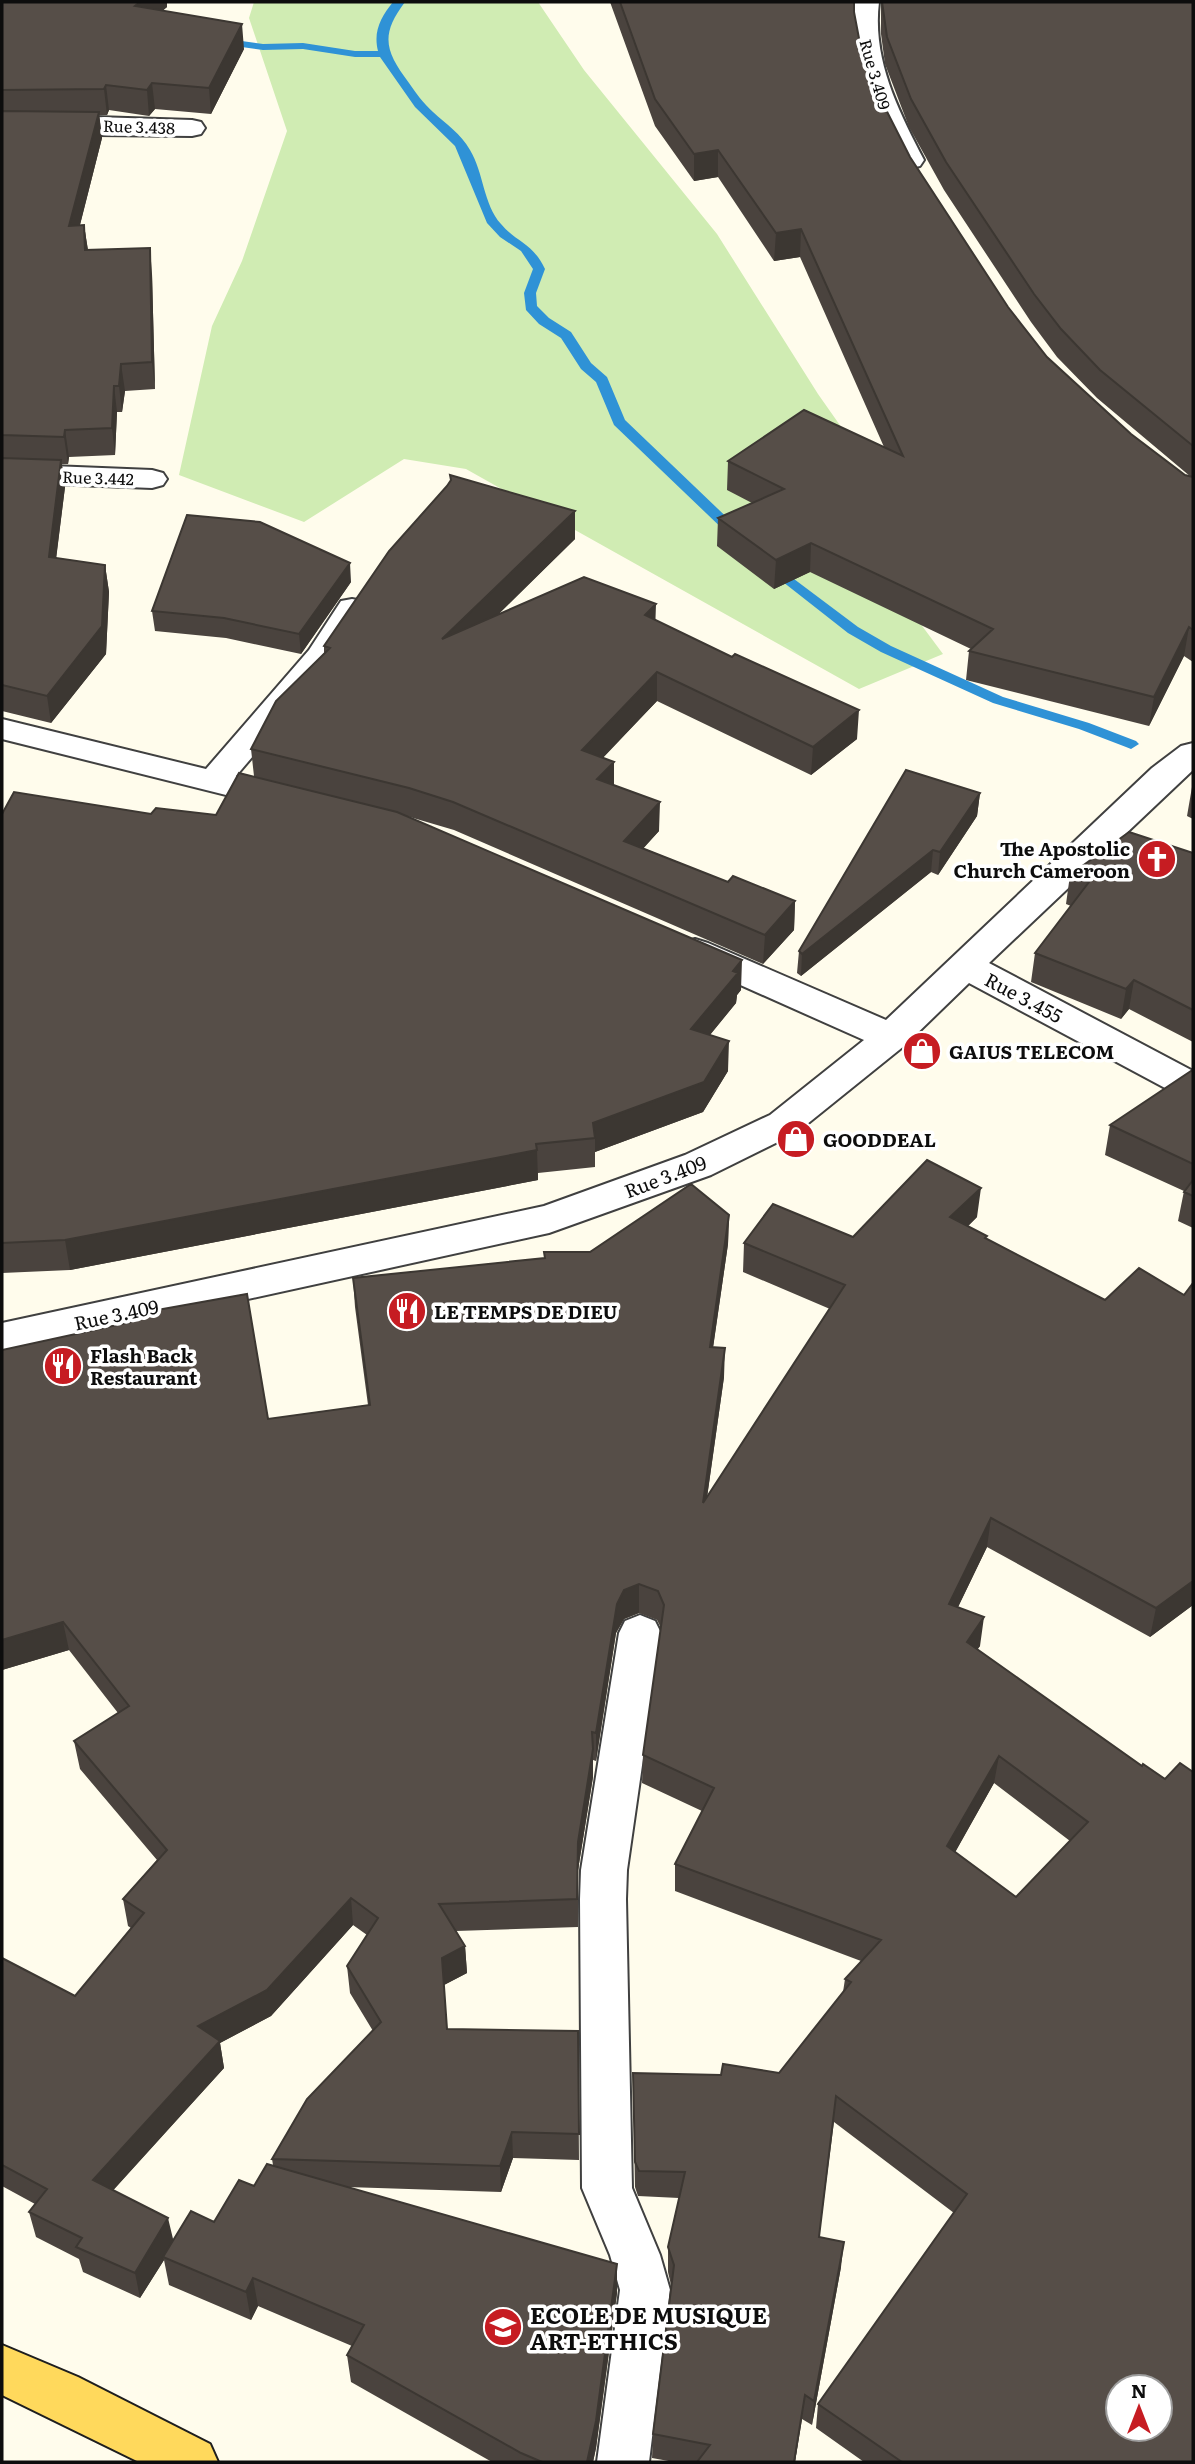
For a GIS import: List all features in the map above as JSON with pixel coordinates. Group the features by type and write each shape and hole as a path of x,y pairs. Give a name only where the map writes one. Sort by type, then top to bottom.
{"main road":[{"path":"2,2370 60,2395 192,2462"}],"street":[{"name":"Rue 3.409","path":"867,2 863,16 865,41 872,66 890,121 921,177"},
{"name":"Rue 3.438","path":"2,126 192,128"},
{"name":"Rue 3.442","path":"2,473 152,479"},
{"path":"214,781 321,656 370,583"},
{"path":"2,729 318,807"},
{"name":"Rue 3.409","path":"2,1338 549,1219 698,1165 783,1124 891,1037 1164,776 1193,753"},
{"path":"666,939 891,1037"},
{"name":"Rue 3.455","path":"966,966 1193,1087"},
{"path":"623,2462 645,2290 635,2255 607,2188 603,1899 604,1870 640,1633"}],"green space":[{"path":"254,2 538,2 584,70 717,234 818,394 889,495 879,568 943,654 859,689 466,469 404,459 304,522 179,475 212,326 242,261 287,131 249,18"}],"building":[{"path":"2,2 140,2 135,6 242,24 209,88 152,83 147,90 106,85 104,89 2,90"},
{"path":"620,2 854,2 861,49 874,86 910,157 1008,307 1047,357 1131,434 1185,475 1193,477 1193,630 1189,627 1154,697 969,651 993,629 811,543 776,560 718,518 784,489 728,461 804,410 903,456 801,229 776,233 718,150 694,154 655,99"},
{"path":"882,2 1193,2 1193,446 1100,370 1061,329 1034,294 946,162 911,99 887,37"},
{"path":"2,111 99,112 69,226 84,225 85,250 150,248 152,362 121,364 119,386 114,386 112,428 65,430 64,437 2,435"},
{"path":"2,458 61,460 49,557 105,565 102,626 47,696 2,685"},
{"path":"450,475 575,511 442,639 584,577 656,604 645,615 732,657 735,654 859,710 813,747 657,672 582,750 614,762 597,779 660,802 624,841 728,882 733,876 795,901 765,935 453,802 409,788 251,749 276,701 330,648 324,646 389,551 447,486 451,480"},
{"path":"187,515 260,522 350,563 299,634 224,618 152,611"},
{"path":"906,770 980,793 940,852 933,850 802,954 799,951"},
{"path":"239,773 397,812 742,960 733,971 738,973 691,1029 729,1041 704,1082 593,1123 595,1138 536,1144 537,1150 65,1240 2,1243 2,814 14,792 151,814 156,808 216,815"},
{"path":"1129,832 1193,853 1193,1010 1134,980 1126,989 1035,953 1089,882 1070,875"},
{"path":"1191,1071 1193,1164 1110,1125"},
{"path":"927,1160 981,1188 950,1217 1105,1300 1139,1268 1184,1295 1193,1283 1193,1581 1156,1608 991,1518 949,1604 984,1617 967,1642 1142,1766 1143,1764 1165,1779 1180,1763 1193,1772 1193,2462 902,2462 818,2404 967,2194 836,2096 819,2237 844,2242 814,2401 805,2395 794,2462 697,2462 710,2445 653,2434 674,2265 668,2247 685,2172 639,2171 635,2162 633,2073 721,2075 723,2064 779,2073 851,1982 845,1979 881,1940 675,1864 714,1788 643,1755 664,1605 658,1591 639,1584 624,1590 617,1604 596,1733 592,1732 593,1749 578,1842 577,1899 439,1904 465,1946 442,1958 447,2029 578,2031 579,2134 512,2132 500,2166 272,2159 307,2099 381,2022 347,1966 378,1918 351,1898 267,1990 198,2026 220,2041 93,2180 168,2218 135,2273 76,2247 82,2238 29,2212 47,2189 2,2165 2,1958 75,1996 144,1913 123,1899 167,1850 74,1741 129,1706 63,1622 2,1640 2,1350 131,1322 129,1315 247,1294 268,1419 370,1405 353,1278 545,1258 544,1252 590,1252 691,1184 729,1215 710,1347 725,1348 703,1503 845,1285 744,1243 773,1204 853,1237","holes":["999,1756 1088,1822 1016,1897 947,1846"]},
{"path":"1193,1180 1193,1196 1184,1192"},
{"path":"267,2164 617,2264 596,2421 587,2462 542,2462 521,2453 347,2355 364,2325 253,2278 246,2292 163,2257 191,2211 214,2222 239,2180 254,2186"}],"waterway":[{"path":"399,2 385,23 382,33 384,52 394,71 420,105 464,150 491,221 505,235 526,249 535,260 539,269 530,293 531,307 544,321 566,335 586,366 602,380 619,422 735,533"},
{"path":"220,41 263,47 303,46 355,54 383,54"},
{"path":"774,568 853,630 886,649 998,700 1084,726 1131,744"}],"place":[{"name":"The Apostolic Church Cameroon","path":"1157,859"},
{"name":"GAIUS TELECOM","path":"922,1051"},
{"name":"GOODDEAL","path":"796,1139"},
{"name":"LE TEMPS DE DIEU","path":"407,1311"},
{"name":"Flash Back Restaurant","path":"63,1366"},
{"name":"ECOLE DE MUSIQUE ART-ETHICS","path":"503,2327"}]}
